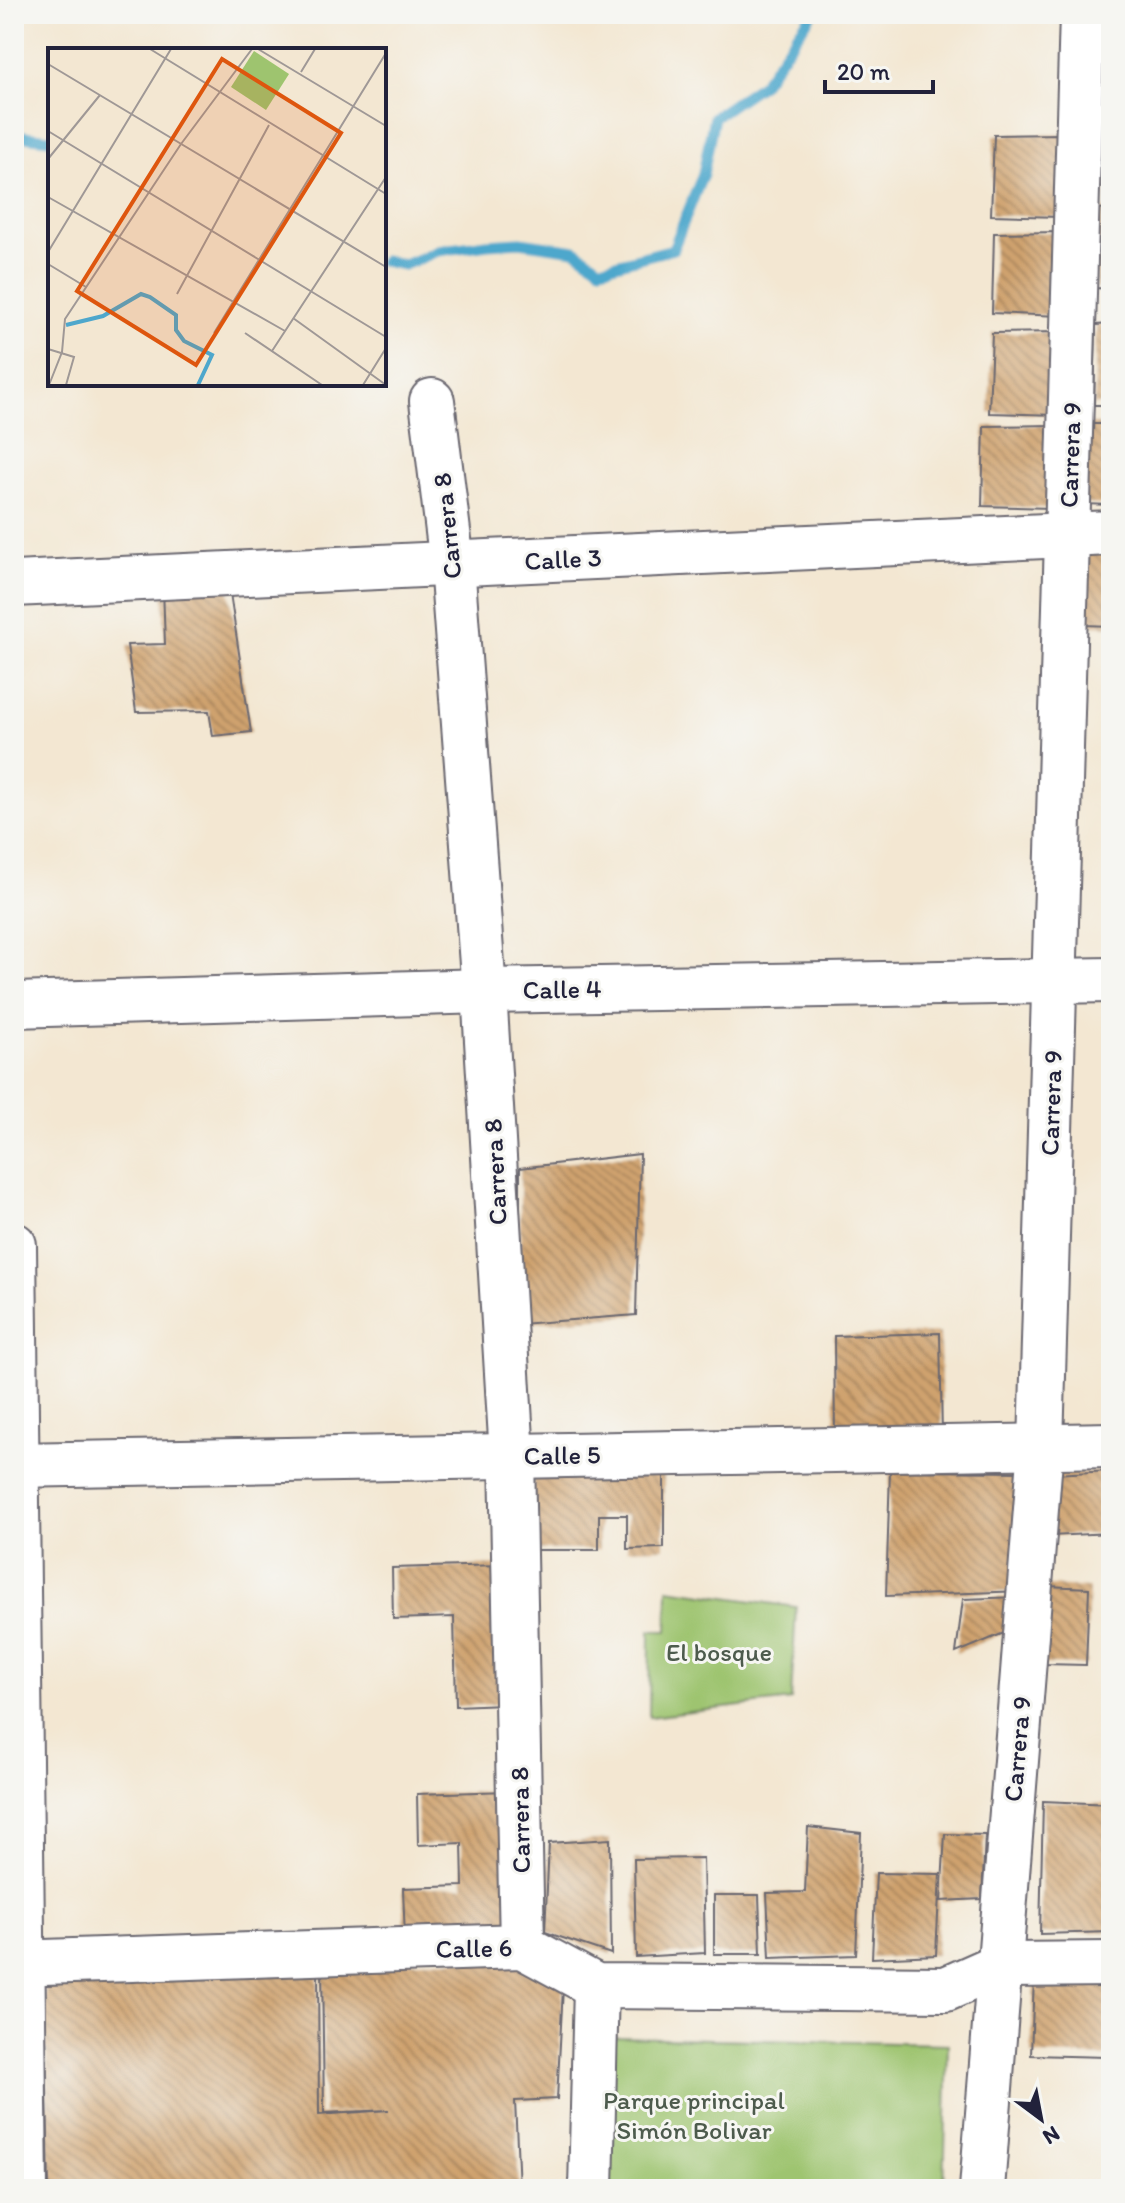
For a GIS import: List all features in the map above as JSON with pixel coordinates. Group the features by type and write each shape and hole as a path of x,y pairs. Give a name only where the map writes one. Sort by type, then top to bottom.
{"street":[{"name":"Carrera 9","path":"982,2189 1041,1446 1067,535 1096,62 1082,14"},
{"name":"Carrera 8","path":"432,401 452,564 484,991 512,1456 522,1946"},
{"name":"Calle 3","path":"14,584 1111,533"},
{"name":"Calle 4","path":"14,1005 484,991 1111,980"},
{"path":"14,1245 18,1962 25,2189"},
{"name":"Calle 5","path":"15,1465 1111,1445"},
{"name":"Calle 6","path":"18,1962 522,1946 596,1986 946,1989 1000,1965 1111,1964"},
{"path":"591,2189 596,1986"}],"green space":[{"name":"El bosque","path":"668,1589 796,1607 791,1700 649,1717 650,1631 667,1631"},
{"name":"Parque principal Simón Bolivar","path":"612,2037 948,2044 944,2189 608,2189"}],"building":[{"path":"1063,134 1059,217 991,215 994,135"},
{"path":"1111,208 1111,289 1095,288 1097,209"},
{"path":"1064,232 1060,316 992,313 994,233"},
{"path":"1111,324 1111,405 1094,405 1096,325"},
{"path":"1061,332 1057,415 989,413 992,333"},
{"path":"1087,424 1111,424 1111,505 1084,504"},
{"path":"1053,425 1050,508 982,506 984,426"},
{"path":"1111,544 1111,626 1084,625 1086,545"},
{"path":"163,587 229,587 251,732 213,736 209,711 136,712 127,645 165,644"},
{"path":"640,1154 636,1315 520,1324 520,1168"},
{"path":"940,1333 942,1436 835,1439 834,1336"},
{"path":"664,1464 664,1548 627,1549 627,1515 599,1515 599,1550 533,1550 533,1465"},
{"path":"890,1471 1029,1472 1024,1591 886,1596"},
{"path":"1111,1471 1111,1533 1050,1536 1054,1474"},
{"path":"501,1565 503,1704 456,1706 454,1617 393,1619 392,1568"},
{"path":"1047,1586 1089,1588 1086,1665 1044,1664"},
{"path":"1019,1597 1016,1628 956,1653 963,1599"},
{"path":"508,1791 511,1936 405,1939 403,1888 463,1886 462,1843 418,1845 417,1794"},
{"path":"1043,1801 1111,1804 1111,1932 1040,1934"},
{"path":"808,1827 861,1833 856,1955 770,1958 767,1893 805,1892"},
{"path":"945,1834 985,1835 982,1899 941,1901"},
{"path":"610,1839 611,1954 545,1932 549,1843"},
{"path":"703,1858 705,1953 636,1957 634,1859"},
{"path":"876,1873 940,1874 936,1955 872,1958"},
{"path":"714,1895 759,1895 761,1954 714,1954"},
{"path":"520,1958 563,1988 557,2099 515,2101 519,2189 49,2189 45,1985 318,1966 319,2115 389,2110 324,2113 322,1964"},
{"path":"1034,1978 1109,1980 1106,2057 1031,2055"}],"waterway":[{"path":"386,261 404,265 438,251 520,242 575,250 601,268 673,249 703,174 714,117 762,84 812,14"},
{"path":"14,135 48,139"}]}
